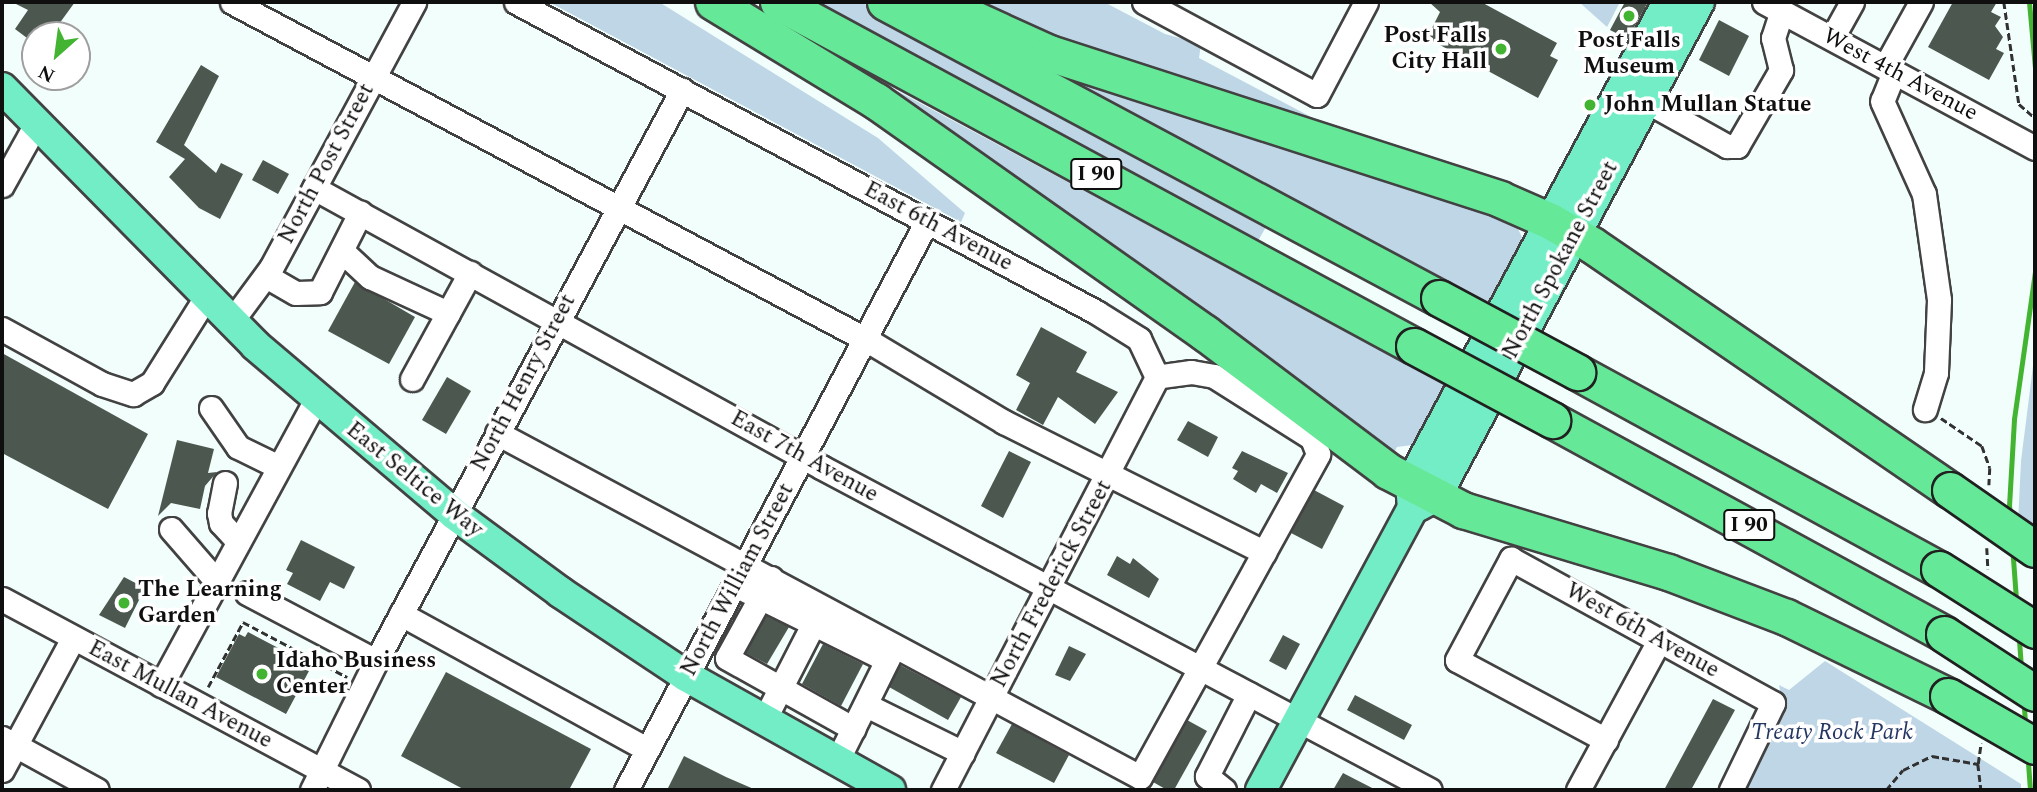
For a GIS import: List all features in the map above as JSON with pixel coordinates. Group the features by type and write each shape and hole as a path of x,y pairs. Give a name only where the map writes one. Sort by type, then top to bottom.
{"highway":[{"path":"713,2 876,101 1420,496 1581,544 1754,604 1853,646 2035,746"},
{"name":"I 90","path":"778,2 1944,634 2035,693"},
{"name":"I 90","path":"885,2 1939,569 2035,630"},
{"path":"936,2 1049,53 1500,198 1562,228 2035,549"}],"main road":[{"name":"North Spokane Street","path":"1261,790 1562,228 1668,2"},
{"name":"North Spokane Street","path":"1562,228 1646,101 1699,2"},
{"name":"East Seltice Way","path":"2,88 231,322 316,399 454,514 560,592 686,676 890,790"}],"street":[{"path":"232,2 867,340 1004,422 1264,552"},
{"name":"North Post Street","path":"231,322 266,276 414,2"},
{"name":"East 6th Avenue","path":"516,2 1130,332 1145,347 1157,377"},
{"path":"1144,2 1317,94 1366,2"},
{"path":"1832,38 1852,2"},
{"path":"1921,2 1889,69 1882,99 1924,194 1939,300 1936,373 1925,409"},
{"path":"1646,101 1727,146 1737,146 1781,70 1773,38 1773,7"},
{"name":"West 4th Avenue","path":"1773,7 2035,148"},
{"name":"North Henry Street","path":"317,781 376,661 682,90"},
{"path":"2,185 36,124"},
{"name":"East 7th Avenue","path":"314,188 803,457 1250,694 1297,720 1394,782 1430,790"},
{"path":"266,276 310,296 325,286 360,213"},
{"name":"North William Street","path":"625,790 867,340 927,222"},
{"path":"343,252 370,277 448,313"},
{"path":"412,379 470,273"},
{"path":"2,329 102,384 133,394 152,383 206,297"},
{"path":"497,433 740,575 890,653 992,698 1140,778 1313,466 1318,448 1305,433 1208,373 1157,377"},
{"name":"North Frederick Street","path":"943,790 1050,589 1157,377"},
{"path":"161,685 277,466 316,399"},
{"path":"211,408 238,447 277,466"},
{"path":"238,447 226,477 219,513 238,541"},
{"path":"171,529 216,582"},
{"name":"West 6th Avenue","path":"1606,740 1457,660 1511,559 1773,703 1731,790"},
{"path":"765,588 727,659 854,730"},
{"path":"247,593 376,661"},
{"name":"East Mullan Avenue","path":"2,599 161,685 317,781 358,790"},
{"path":"401,614 647,749"},
{"path":"764,720 818,614"},
{"path":"2,770 8,742 73,638"},
{"path":"1578,790 1659,641"},
{"path":"837,761 890,653"},
{"path":"1224,790 1207,776 1250,694"},
{"path":"866,705 963,753"},
{"path":"8,742 97,790"}],"path":[{"path":"2004,2 2019,104 2035,118"},
{"path":"1925,409 1973,437 1982,446 1990,468"},
{"path":"208,688 243,622 350,679"},
{"path":"1886,790 1912,764 1944,756 1978,764 1981,790"}],"green space":[{"path":"549,2 659,2 878,138 965,213 961,222"},
{"path":"800,2 861,2 1267,225 1258,241"},
{"path":"952,2 1104,2 1165,34 1201,44 1199,58 1315,119 1311,125"},
{"path":"1579,2 1620,2 1607,27"},
{"path":"975,32 1515,223 1522,237 1519,246 1488,304"},
{"path":"847,64 1447,385 1412,445 1397,447 1394,453 1385,451"},
{"path":"2035,350 2035,524 2028,530 2018,523 2021,461"},
{"name":"Treaty Rock Park","path":"1825,661 2021,784 2021,790 1739,790 1781,696 1779,685 1789,690"}],"building":[{"path":"12,2 75,2 61,21 21,21 21,34 15,29 28,10"},
{"name":"Post Falls City Hall","path":"1429,2 1481,2 1557,43 1550,56 1558,60 1538,98 1427,38 1440,12"},
{"name":"Post Falls Museum","path":"1625,2 1648,2 1628,39 1610,30"},
{"path":"1953,2 1997,2 1991,12 2001,17 1995,26 2003,37 1996,49 2004,53 1989,80 1928,47"},
{"path":"1719,20 1749,36 1729,76 1699,60"},
{"path":"201,65 219,76 184,145 216,173 221,163 243,174 220,219 199,208 169,177 185,159 156,142"},
{"path":"263,160 289,174 278,194 252,180"},
{"path":"355,282 415,317 389,364 328,331"},
{"path":"1041,327 1087,352 1076,372 1118,392 1095,424 1058,397 1043,425 1016,410 1030,383 1016,375"},
{"path":"2,353 148,434 108,509 2,453"},
{"path":"447,377 471,391 446,434 422,420"},
{"path":"1188,421 1218,437 1208,457 1177,440"},
{"path":"177,440 214,449 208,473 217,472 205,486 200,509 171,503 158,516"},
{"path":"1009,451 1031,462 1003,518 981,506"},
{"path":"1242,451 1288,473 1277,493 1261,484 1256,493 1233,479 1238,471 1232,468"},
{"path":"1314,490 1344,506 1322,549 1291,533"},
{"path":"301,540 355,567 344,589 330,582 320,601 287,584 293,573 286,570"},
{"path":"1117,556 1130,564 1133,558 1159,579 1149,598 1107,575"},
{"name":"The Learning Garden","path":"124,577 145,588 125,628 99,615"},
{"path":"766,616 789,627 767,664 746,653"},
{"name":"Idaho Business Center","path":"248,632 305,662 302,667 309,671 286,714 216,677 239,634 245,637"},
{"path":"1283,635 1300,644 1286,670 1269,661"},
{"path":"823,644 863,664 841,706 802,684"},
{"path":"1069,646 1086,654 1070,681 1055,675"},
{"path":"900,665 961,697 948,720 889,687"},
{"path":"446,672 591,749 569,790 465,790 401,756"},
{"path":"1355,695 1412,725 1404,740 1347,710"},
{"path":"1713,699 1735,710 1691,790 1664,790"},
{"path":"1187,720 1207,731 1174,790 1167,790 1153,782"},
{"path":"1012,724 1069,755 1054,783 996,753"},
{"path":"684,756 726,777 756,790 667,790"},
{"path":"1343,773 1376,790 1333,790"}],"railway":[{"path":"2029,2 2035,68"},
{"path":"2030,790 2009,506 2014,419 2035,271"}],"place":[{"name":"Post Falls Museum","path":"1629,16"},
{"name":"Post Falls City Hall","path":"1501,49"},
{"name":"John Mullan Statue","path":"1590,105"},
{"name":"The Learning Garden","path":"124,603"},
{"name":"Idaho Business Center","path":"262,674"}]}
